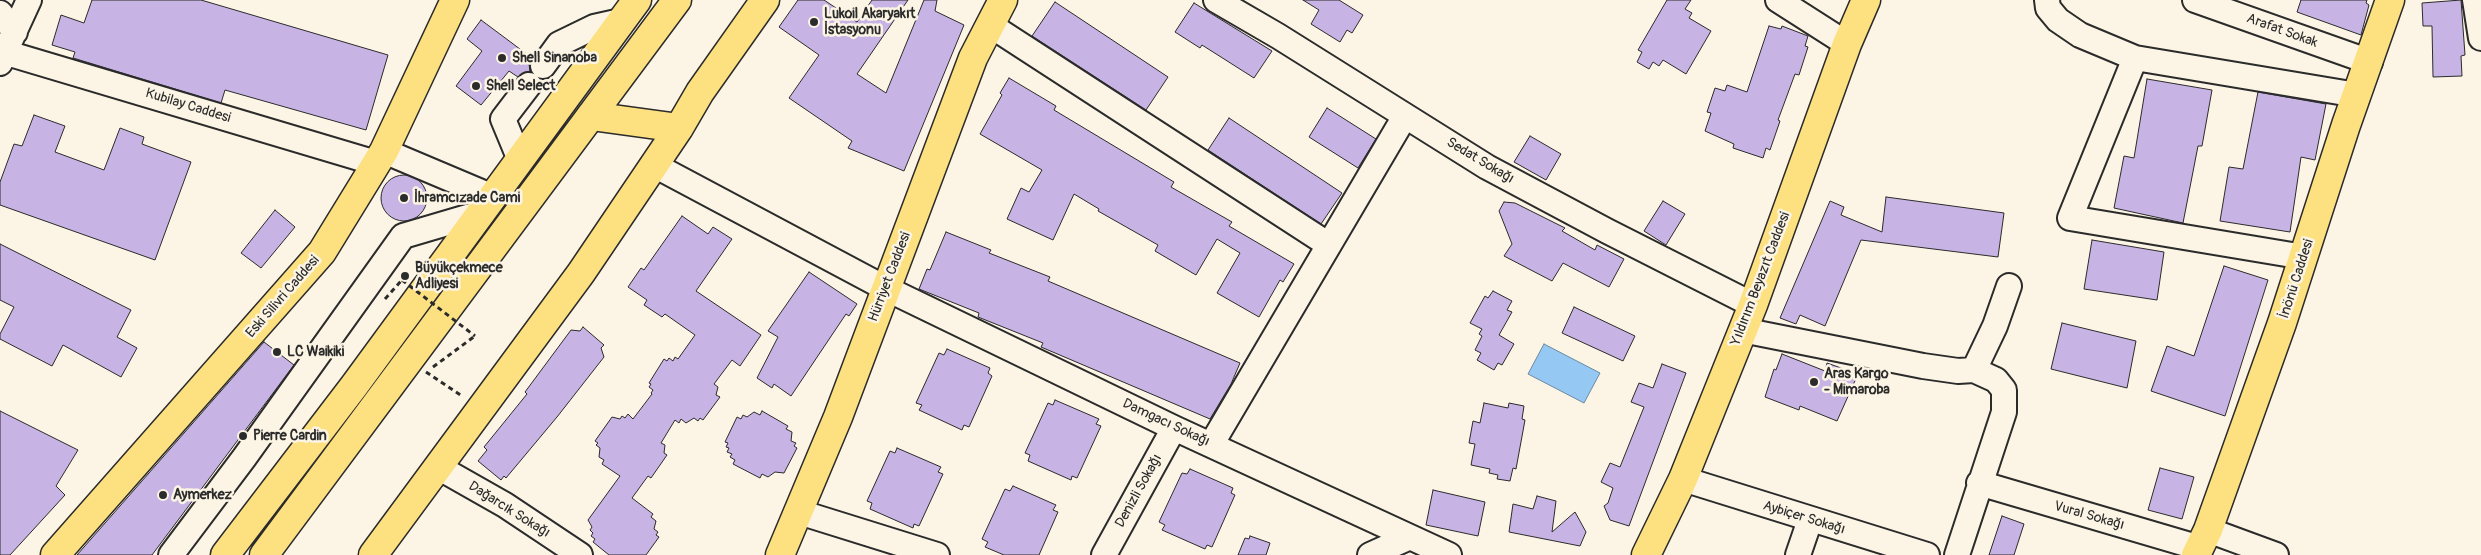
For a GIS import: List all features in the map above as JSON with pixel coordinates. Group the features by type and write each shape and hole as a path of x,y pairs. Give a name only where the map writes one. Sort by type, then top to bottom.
{"main road":[{"name":"Eski Silivri Caddesi","path":"55,555 322,252 380,157 455,0"},
{"path":"264,555 418,366 591,116 677,0"},
{"path":"373,555 581,273 654,165 700,92 765,0"},
{"name":"Hürriyet Caddesi","path":"780,555 838,417 973,58 1003,0"},
{"name":"Yıldırım Beyazıt Caddesi","path":"1646,555 1683,479 1753,305 1847,44 1866,0"},
{"name":"İnönü Caddesi","path":"2202,544 2304,257 2390,0"},
{"path":"226,555 487,205 629,10"},
{"path":"591,116 678,128"}],"street":[{"path":"5,49 29,0"},
{"name":"Sedat Sokağı","path":"1216,0 1278,36 1496,172 1607,232 1753,305"},
{"path":"1778,0 1847,44"},
{"path":"2047,0 2048,8 2058,20 2080,34 2135,58 2357,95"},
{"name":"Arafat Sokak","path":"2195,0 2370,62"},
{"path":"2475,0 2481,38"},
{"path":"543,66 559,44 629,10"},
{"path":"0,13 5,49"},
{"path":"990,25 1329,245"},
{"name":"Kubilay Caddesi","path":"5,49 380,157 487,205"},
{"path":"2135,58 2070,218 2304,257"},
{"path":"520,160 503,119 528,85"},
{"path":"1210,445 1405,116"},
{"name":"Damgacı Sokağı","path":"654,165 885,288 1174,428 1443,554"},
{"path":"171,555 403,236 487,205"},
{"path":"1974,370 1995,326 2009,286"},
{"path":"1742,330 1923,366 1974,370 1996,380 2004,390 2004,412 1988,464 1979,483 1957,555"},
{"name":"Denizli Sokağı","path":"1104,555 1174,428"},
{"name":"Dağarcık Sokağı","path":"438,467 505,505 580,555"},
{"name":"Aybiçer Sokağı","path":"1683,479 1927,555"},
{"name":"Vural Sokağı","path":"1979,483 2005,492 2202,544 2276,555"},
{"path":"799,512 937,555"},
{"path":"1798,555 1810,520"},
{"path":"1370,555 1410,537"}],"path":[{"path":"402,280 475,336 418,366 481,410"}],"water":[{"path":"1544,344 1600,373 1584,403 1528,374"}],"building":[{"path":"92,0 201,0 388,55 366,130 225,90 221,103 73,58 75,52 52,45 61,15 84,23"},
{"path":"798,0 824,0 857,22 872,0 908,0 857,74 886,93 924,0 937,0 935,11 964,25 904,171 848,148 852,141 789,98 819,55 779,27"},
{"path":"1303,0 1339,0 1363,15 1352,33 1347,30 1340,42 1311,24 1319,10"},
{"path":"1667,0 1691,0 1685,9 1692,13 1689,18 1711,31 1686,74 1663,60 1659,66 1653,62 1649,69 1637,62 1642,52 1638,50"},
{"path":"2301,0 2367,0 2366,3 2369,5 2361,35 2297,12"},
{"path":"2461,0 2465,55 2461,56 2462,76 2433,77 2432,26 2423,26 2422,3"},
{"path":"1055,2 1168,77 1146,110 1032,36"},
{"path":"1194,3 1272,51 1254,78 1202,45 1200,48 1175,32"},
{"path":"481,20 532,58 529,64 530,71 518,77 509,71 481,105 456,86 482,51 467,39"},
{"path":"1769,26 1781,29 1782,26 1808,36 1805,46 1808,47 1799,75 1795,74 1778,120 1780,121 1770,150 1766,148 1763,158 1733,148 1734,144 1705,131 1711,113 1707,112 1715,88 1725,91 1727,85 1747,92"},
{"path":"1009,78 1056,106 1054,110 1174,182 1171,187 1232,222 1229,226 1294,264 1283,282 1280,280 1259,317 1217,293 1240,253 1217,239 1196,275 1155,251 1158,245 1098,211 1099,209 1074,194 1053,240 1007,219 1021,188 1029,192 1042,170 980,134 1002,95 1000,93"},
{"path":"2147,79 2212,90 2202,146 2198,146 2183,223 2114,208 2124,156 2134,158"},
{"path":"2258,92 2326,104 2315,160 2301,157 2290,232 2220,221 2229,167 2243,169"},
{"path":"1327,108 1376,139 1358,168 1309,137"},
{"path":"34,115 65,126 55,152 104,170 120,128 144,137 142,144 191,162 155,260 0,205 0,182 14,144 22,146"},
{"path":"1229,118 1342,193 1321,224 1208,150"},
{"path":"1530,136 1561,154 1546,180 1514,162"},
{"name":"İhramcızade Cami","path":"400,175 408,175 417,179 423,185 427,198 423,211 417,217 408,221 400,221 391,217 385,211 381,202 381,194 385,185 391,179"},
{"path":"1886,197 2004,213 1998,257 1861,240 1825,326 1800,315 1796,324 1780,318 1830,201 1844,207 1841,215 1882,232"},
{"path":"1663,201 1685,214 1666,245 1644,231"},
{"path":"1504,202 1515,203 1565,228 1562,231 1595,250 1597,245 1624,259 1609,287 1563,263 1552,281 1504,256 1512,244 1499,211"},
{"path":"275,210 295,227 261,268 241,253"},
{"path":"682,216 708,234 713,227 732,239 696,291 761,335 740,366 732,360 714,384 718,387 716,395 720,397 703,420 700,418 698,421 694,418 686,423 681,419 679,423 675,420 661,443 665,445 664,453 667,455 651,478 648,476 632,498 653,514 651,517 656,521 654,529 658,532 656,535 659,537 646,555 609,555 593,542 595,539 591,536 593,533 590,530 592,527 588,520 620,476 602,464 604,460 599,457 600,448 596,445 598,443 595,441 612,417 620,419 622,416 625,418 628,414 633,419 652,394 653,390 649,387 651,384 649,383 664,359 667,361 669,358 673,361 675,357 678,359 695,335 665,314 662,317 644,305 647,300 628,287 641,268 644,270"},
{"path":"946,232 991,250 989,253 1050,277 1048,281 1240,363 1231,384 1210,419 1041,347 1043,343 978,317 979,313 919,289 927,269 930,270"},
{"path":"2092,240 2164,252 2157,300 2084,289"},
{"path":"0,244 131,310 117,337 137,348 121,377 63,345 52,366 0,339 0,334 14,307 0,300"},
{"path":"2224,266 2268,280 2225,416 2151,391 2167,346 2194,356"},
{"path":"809,272 857,304 849,316 846,314 791,396 774,384 772,388 757,378 778,337 768,331"},
{"path":"1493,291 1512,301 1507,310 1512,312 1499,335 1514,344 1502,365 1498,363 1494,370 1477,360 1481,353 1475,350 1482,336 1479,334 1482,329 1470,323 1485,296 1488,298"},
{"path":"1574,307 1635,336 1623,361 1562,333"},
{"path":"2062,323 2136,341 2127,388 2051,369"},
{"path":"583,327 604,345 601,348 604,357 506,478 504,476 501,480 478,461 487,450 484,447 527,394 525,392 571,330 580,331"},
{"name":"Aymerkez","path":"264,342 294,365 152,555 77,555"},
{"path":"947,349 990,368 988,373 992,376 969,427 964,425 962,430 919,410 922,405 916,403 939,353 944,355"},
{"path":"1782,354 1825,371 1827,363 1858,374 1837,421 1800,406 1799,410 1765,397 1774,369 1776,370"},
{"path":"1662,364 1686,373 1629,526 1610,520 1604,506 1608,503 1613,488 1601,482 1610,463 1620,467 1644,407 1631,402 1639,383 1653,388"},
{"path":"1055,400 1099,419 1096,424 1101,426 1077,478 1072,476 1071,480 1028,461 1030,455 1025,453 1048,403 1053,405"},
{"path":"1484,403 1508,408 1509,403 1524,406 1522,419 1525,420 1516,469 1513,468 1510,481 1497,479 1498,475 1489,473 1490,469 1471,465 1475,444 1469,443 1473,421 1480,423"},
{"path":"0,411 78,450 56,486 65,495 10,555 0,555"},
{"path":"762,411 788,426 786,429 792,432 791,441 796,443 794,446 797,448 784,473 775,472 768,477 762,474 760,478 733,464 735,460 730,457 732,454 727,452 729,448 726,447 728,443 725,442 737,417 741,419 743,415 747,417 754,412 760,415"},
{"path":"897,448 941,467 938,472 943,474 919,526 914,524 913,528 870,509 872,503 867,501 890,451 895,453"},
{"path":"2160,468 2194,477 2182,519 2148,510"},
{"path":"1190,469 1233,488 1231,493 1235,495 1212,547 1207,545 1205,549 1162,530 1165,525 1159,522 1182,473 1187,474"},
{"path":"1013,486 1056,505 1053,510 1058,512 1039,555 1004,555 985,547 988,542 982,539 1005,489 1010,491"},
{"path":"1433,490 1485,502 1478,536 1426,525"},
{"path":"1537,496 1556,501 1552,532 1575,512 1586,532 1580,546 1509,532 1513,504 1533,509"},
{"path":"2002,516 2024,524 2014,555 1989,555"},
{"path":"1250,536 1270,543 1266,555 1238,555 1245,538 1249,539"}],"place":[{"name":"Lukoil Akaryakıt İstasyonu","path":"814,22"},
{"name":"Shell Sinanoba","path":"502,58"},
{"name":"Shell Select","path":"476,86"},
{"name":"İhramcızade Cami","path":"404,198"},
{"name":"Büyükçekmece Adliyesi","path":"405,276"},
{"name":"LC Waikiki","path":"277,352"},
{"name":"Aras Kargo - Mimaroba","path":"1814,382"},
{"name":"Pierre Cardin","path":"243,436"},
{"name":"Aymerkez","path":"163,495"}]}
